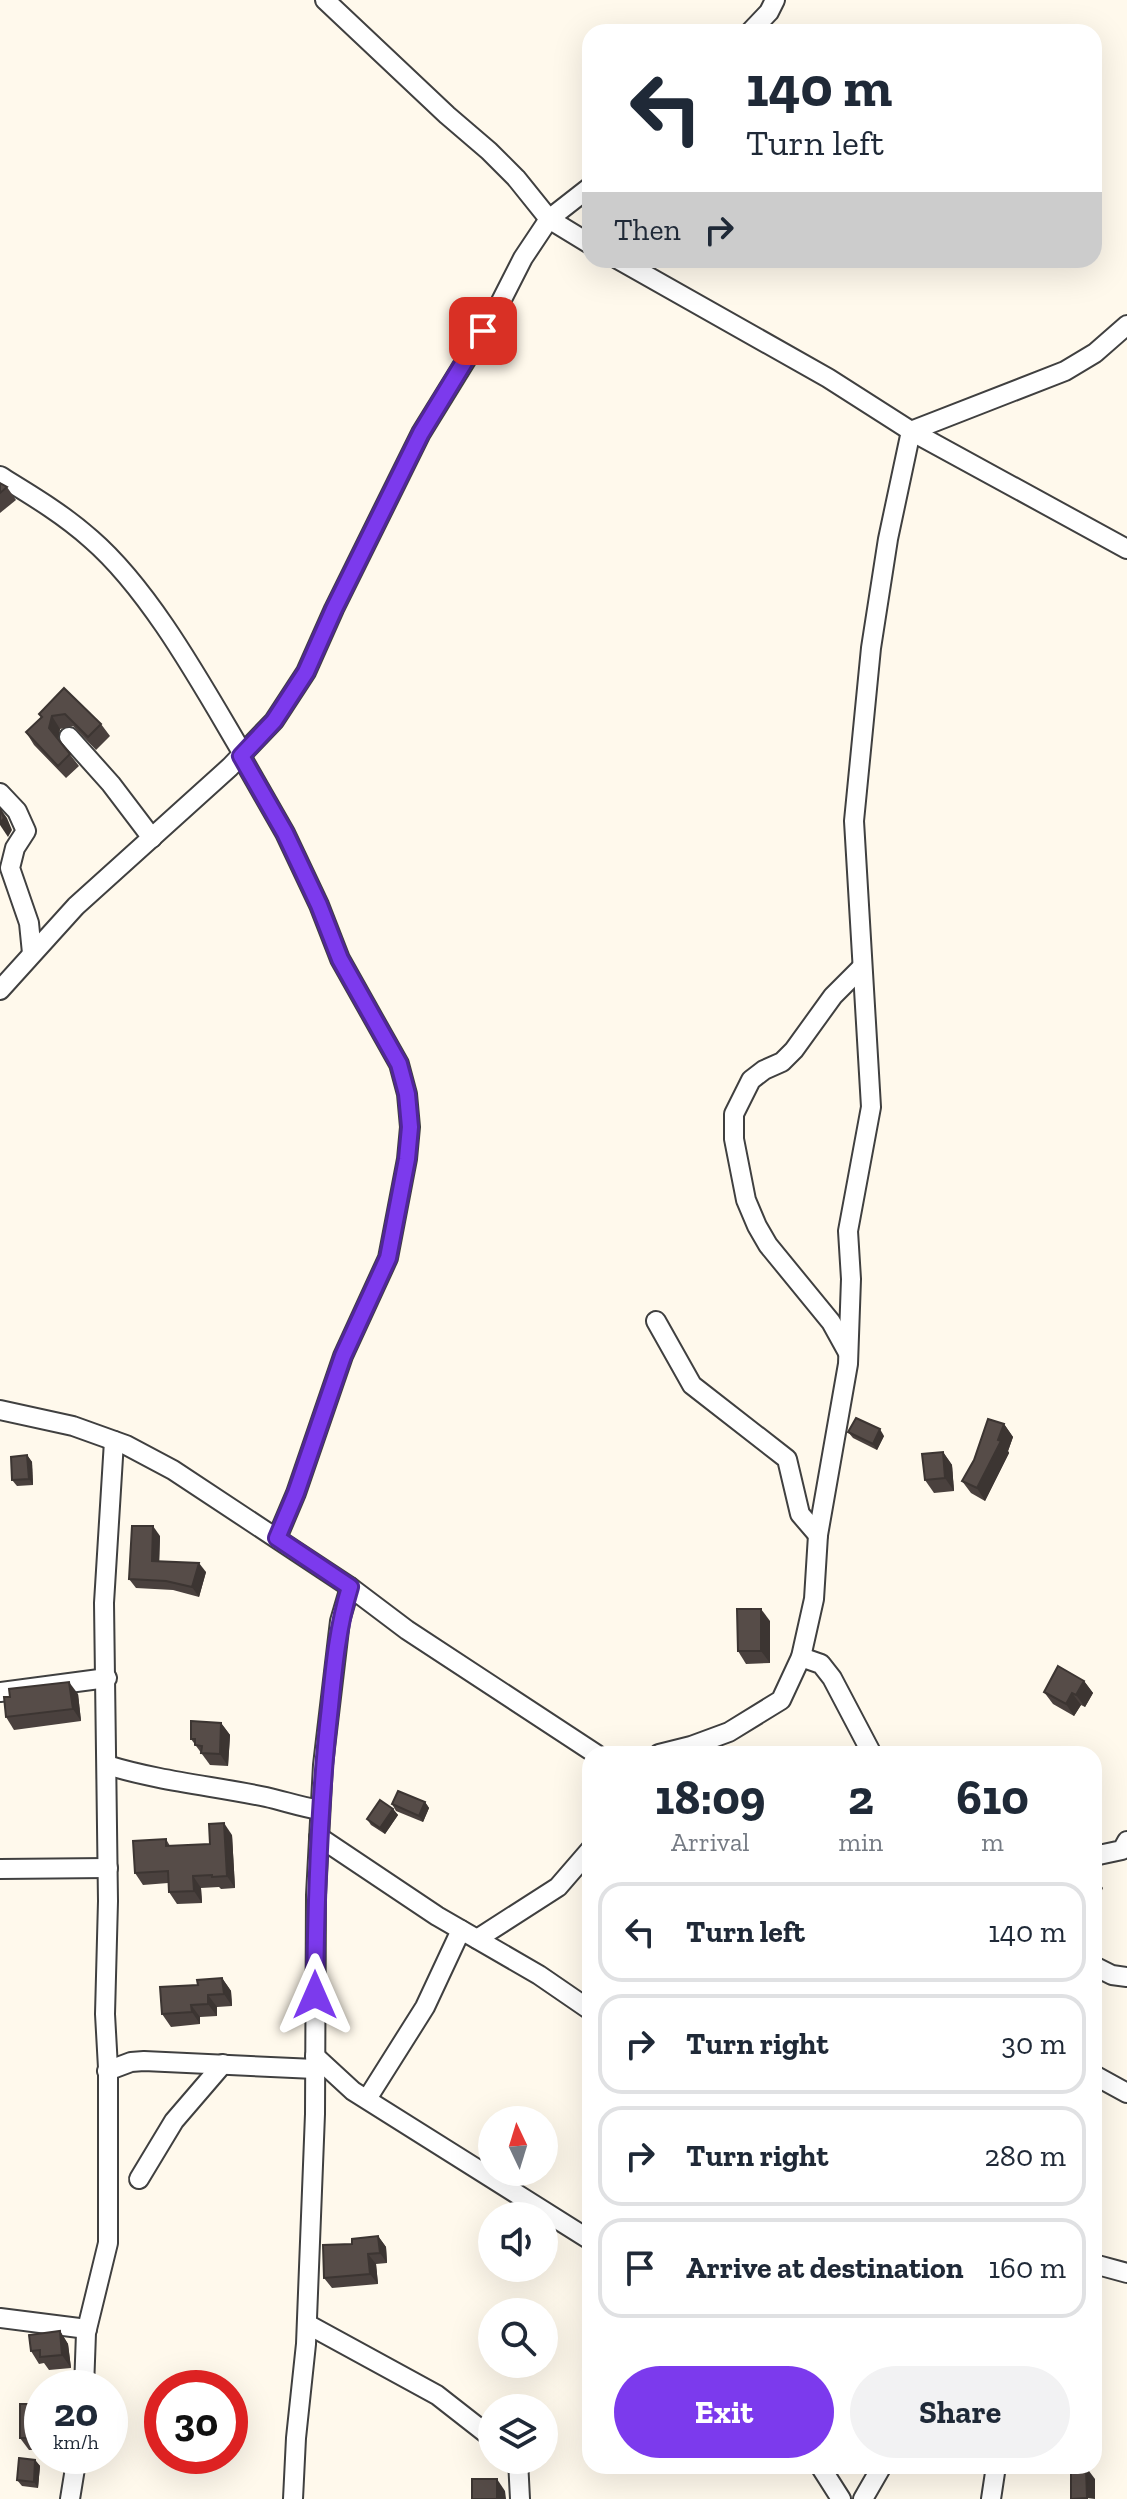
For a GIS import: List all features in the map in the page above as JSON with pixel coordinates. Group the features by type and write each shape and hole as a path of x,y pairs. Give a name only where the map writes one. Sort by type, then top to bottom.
{"street":[{"path":"325,0 489,151 549,219 582,239"},
{"path":"758,24 775,0"},
{"path":"0,990 76,906 242,755 274,721 306,672 421,433 549,219 582,193"},
{"path":"633,268 828,378 911,431 1127,549"},
{"path":"911,431 1065,371 1095,353 1127,325"},
{"path":"691,1746 729,1732 781,1700 801,1657 814,1599 818,1535 848,1354 851,1279 848,1231 871,1107 854,821 871,648 911,431"},
{"path":"0,476 68,519 94,541 131,580 201,685 285,833 340,959 399,1064 407,1094 410,1127 407,1159 388,1258 338,1368 296,1493 277,1538"},
{"path":"69,737 111,784 152,838"},
{"path":"0,793 17,811 26,831 15,848 10,868 29,923 32,953"},
{"path":"848,1354 831,1322 768,1245 757,1226 743,1185 734,1139 734,1114 751,1080 782,1062 794,1050 833,996 862,967"},
{"path":"656,1321 692,1385 787,1459 800,1514 818,1535"},
{"path":"0,1410 73,1426 114,1441 173,1470 584,1746"},
{"path":"85,2370 87,2329 108,2243 105,2014 108,1949 107,1678 104,1603 114,1441"},
{"path":"293,2499 307,2324 320,1810 340,1621 350,1587"},
{"path":"801,1657 821,1664 832,1678 868,1746"},
{"path":"0,1692 107,1678"},
{"path":"107,1765 218,1791 320,1810"},
{"path":"319,1837 582,2005"},
{"path":"1102,1854 1122,1850 1127,1841"},
{"path":"367,2099 469,1935 558,1887 582,1859"},
{"path":"0,1869 108,1868"},
{"path":"1102,1970 1127,1977"},
{"path":"107,2071 131,2062 144,2061 315,2063 353,2091 582,2235"},
{"path":"139,2179 174,2121 223,2064"},
{"path":"1102,2079 1127,2093"},
{"path":"1102,2266 1127,2273"},
{"path":"0,2318 87,2329"},
{"path":"307,2324 437,2395 478,2427"},
{"path":"70,2499 74,2474"},
{"path":"519,2474 520,2499"},
{"path":"825,2474 841,2499"},
{"path":"863,2499 877,2474"},
{"path":"991,2499 995,2474"}],"building":[{"path":"64,688 101,724 88,737 65,714 52,716 49,728 70,754 58,766 26,732"},
{"path":"856,1418 880,1429 873,1444 848,1432"},
{"path":"988,1419 1004,1424 998,1440 1001,1441 977,1488 962,1481 974,1460"},
{"path":"943,1452 945,1478 925,1480 922,1454"},
{"path":"27,1455 29,1479 12,1480 11,1457"},
{"path":"132,1526 153,1526 152,1561 199,1563 192,1587 166,1581 129,1579"},
{"path":"737,1609 761,1609 761,1651 738,1651"},
{"path":"1058,1666 1084,1681 1066,1704 1044,1692"},
{"path":"69,1682 73,1709 6,1717 4,1697 10,1697 9,1689"},
{"path":"191,1721 221,1723 220,1754 201,1753 202,1746 195,1745 195,1739 191,1739"},
{"path":"398,1791 425,1802 419,1816 392,1804"},
{"path":"380,1800 393,1809 380,1828 367,1819"},
{"path":"224,1823 227,1876 193,1876 194,1891 169,1892 168,1871 135,1873 133,1841 166,1839 166,1846 210,1844 209,1824"},
{"path":"222,1978 224,1994 208,1995 208,2004 191,2005 192,2012 162,2014 160,1987 198,1985 197,1980"},
{"path":"378,2236 380,2253 368,2254 370,2274 324,2278 323,2245 352,2244 352,2239"},
{"path":"60,2331 62,2355 40,2357 40,2350 31,2351 29,2335"},
{"path":"20,2404 24,2404 24,2438 20,2438"},
{"path":"19,2458 24,2459 24,2474 34,2474 34,2482 17,2480"},
{"path":"1071,2474 1086,2474 1087,2498 1071,2499"},
{"path":"472,2479 497,2479 497,2499 472,2499"}],"route":[{"path":"315,1995 316,1895 323,1765 340,1621 350,1587 277,1538 296,1493 343,1356 388,1258 410,1127 407,1094 399,1064 340,959 285,833 241,756 274,721 306,672 421,433 483,331"}]}
